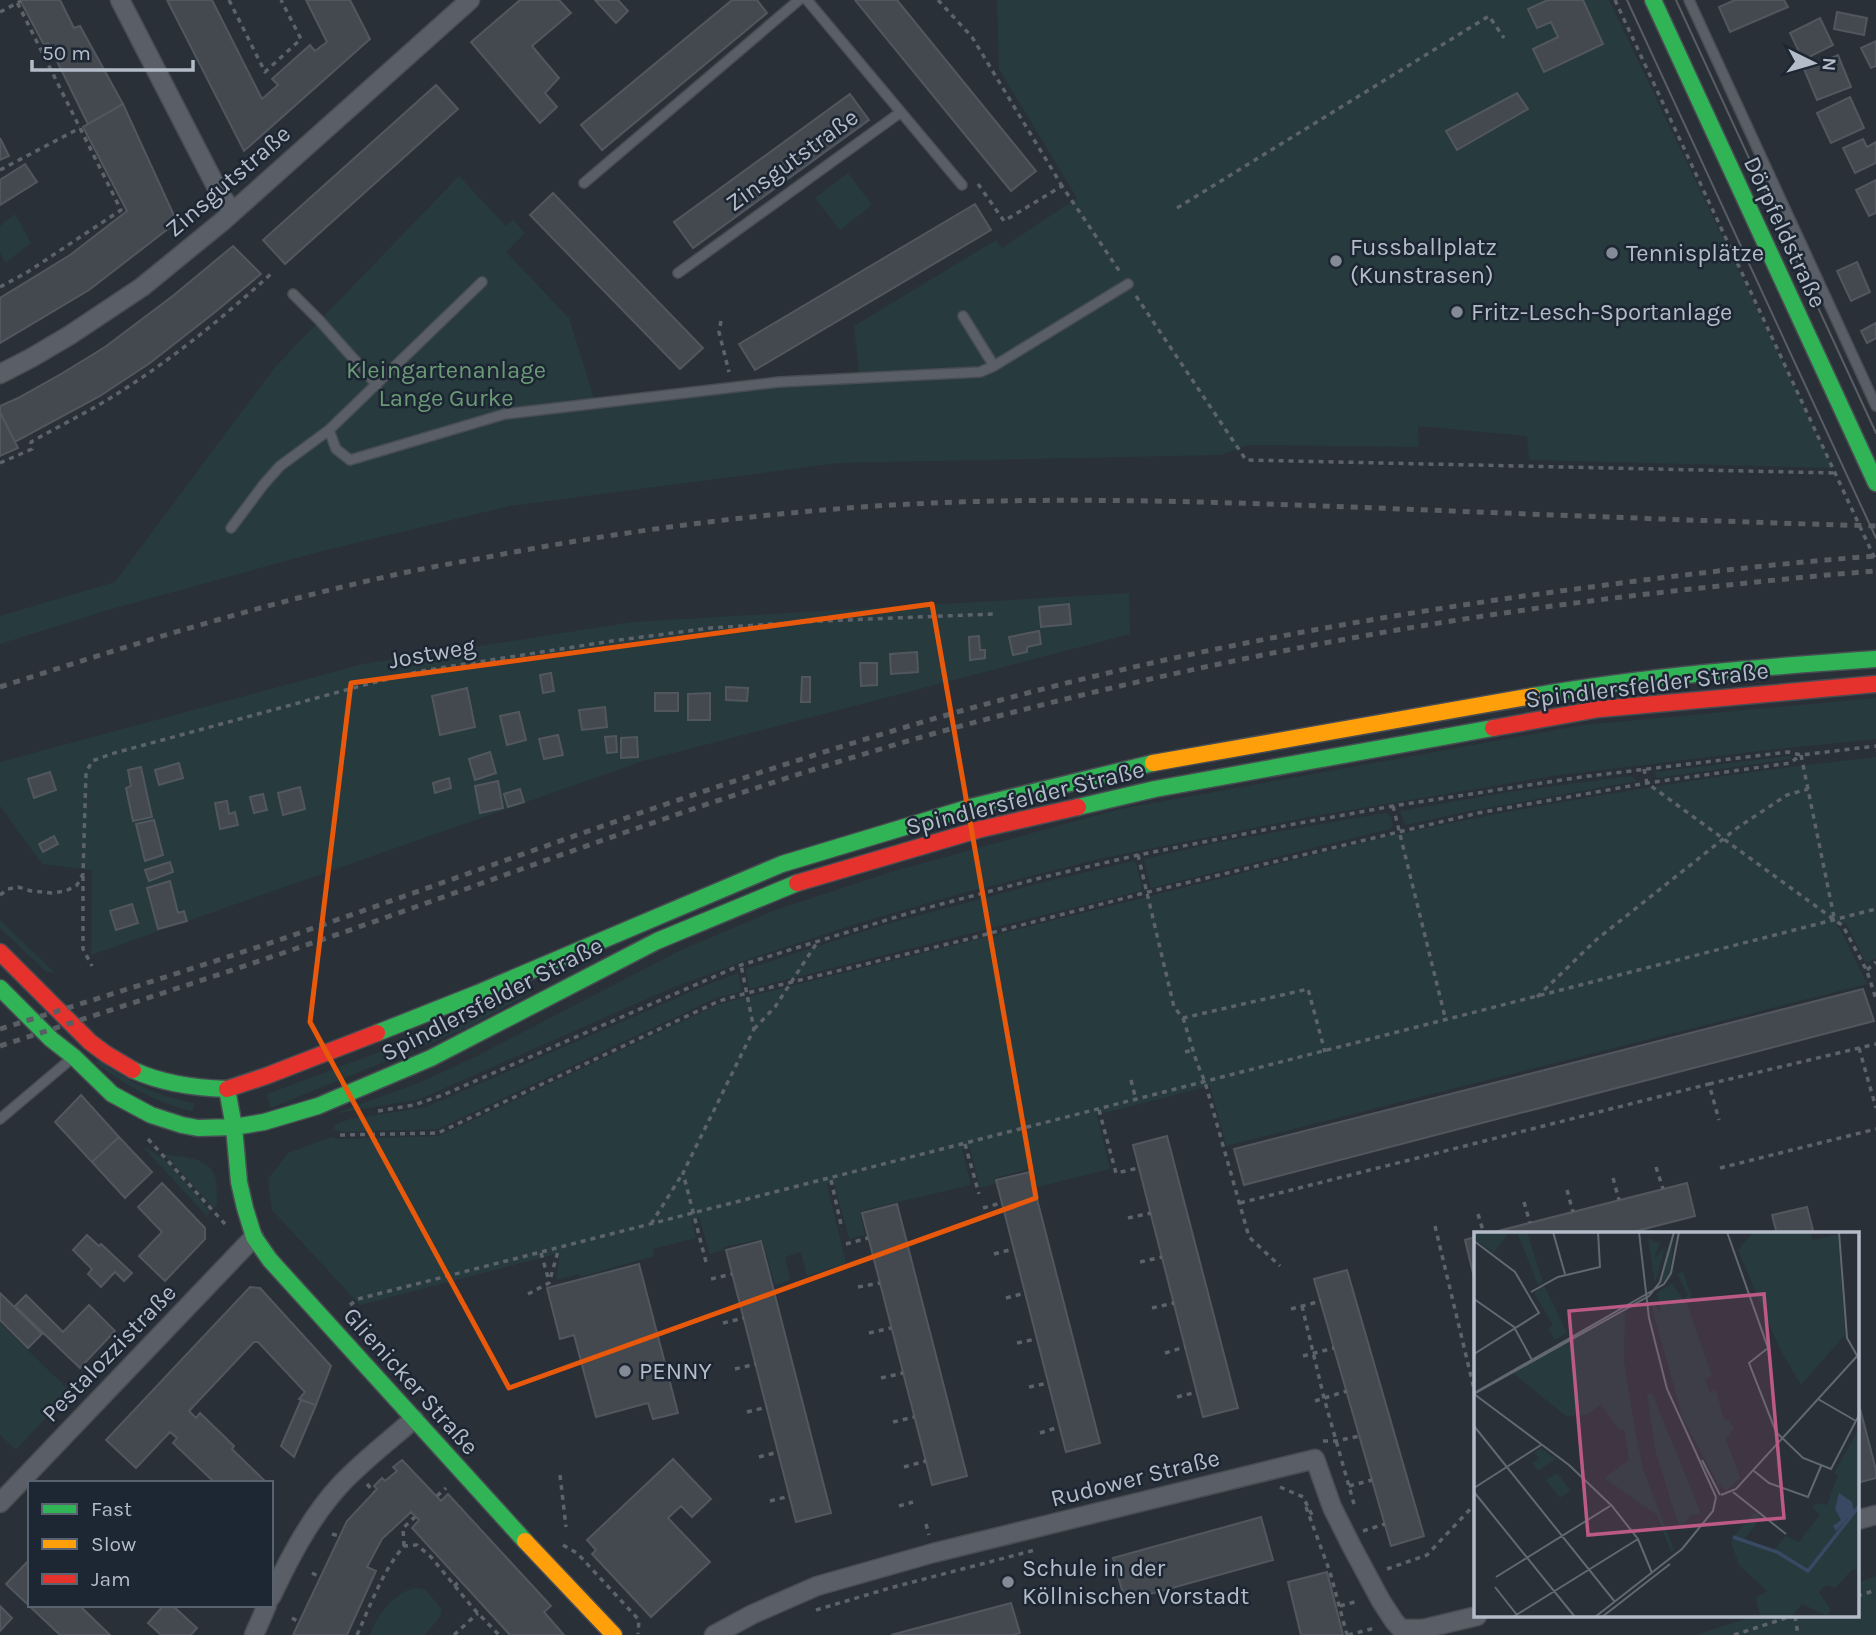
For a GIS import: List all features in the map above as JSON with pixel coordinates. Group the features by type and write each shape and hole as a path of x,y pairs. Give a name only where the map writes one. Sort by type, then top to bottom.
{"main road":[{"name":"Dörpfeldstraße","path":"1653,0 1876,483"},
{"name":"Spindlersfelder Straße","path":"226,1089 478,993 782,864 971,807 1151,763 1595,685 1760,667 1871,660"},
{"name":"Spindlersfelder Straße","path":"234,1127 264,1122 318,1106 431,1058 657,941 792,885 981,829 1155,789 1599,709 1876,684"},
{"path":"0,952 106,1055 139,1073 176,1085 226,1089"},
{"path":"0,988 112,1094 151,1115 182,1125 198,1128 234,1127"},
{"name":"Glienicker Straße","path":"226,1089 234,1127 239,1182 254,1237 270,1260 614,1635"}],"street":[{"path":"120,0 222,196 233,211"},
{"name":"Zinsgutstraße","path":"0,374 31,359 142,287 233,211 470,0"},
{"name":"Pestalozzistraße","path":"0,1503 254,1237"},
{"path":"273,1593 300,1540 318,1512 340,1485 414,1419"},
{"name":"Rudower Straße","path":"714,1635 817,1586 927,1554 1315,1459 1332,1507 1368,1578 1401,1629 1423,1629 1474,1617"},
{"path":"1858,1520 1876,1515"},
{"path":"254,1635 266,1607"}],"lane":[{"path":"584,183 799,0"},
{"name":"Zinsgutstraße","path":"807,0 962,185"},
{"name":"Dörpfeldstraße","path":"1689,0 1876,407"},
{"name":"Zinsgutstraße","path":"678,273 901,112"},
{"path":"231,528 280,466 329,430 482,282"},
{"path":"329,430 335,449 350,460 505,414 779,382 980,372 1128,284"},
{"path":"293,294 377,385"},
{"path":"963,316 994,366"},
{"path":"1866,384 1876,380"},
{"path":"0,1119 90,1042"}],"path":[{"path":"229,0 265,72 301,39 281,0"},
{"path":"938,0 972,37 1062,186 1246,460 1836,473"},
{"path":"1615,0 1876,561"},
{"path":"0,12 18,1 121,210 0,287"},
{"path":"1177,208 1489,16 1504,38"},
{"path":"0,170 80,128"},
{"path":"962,185 978,184 1004,221 1062,186"},
{"path":"0,463 32,449 31,442 120,392 165,361 273,272"},
{"path":"721,321 719,332 733,388"},
{"name":"Jostweg","path":"92,966 83,949 83,874 86,773 92,761 408,674 585,645 711,628 994,614"},
{"path":"375,1112 414,1105 443,1095 741,965 932,906 1044,877 1289,825 1530,784 1788,752 1801,755 1876,747"},
{"path":"340,1135 439,1133 719,1001 747,993 1147,892 1478,813 1647,783 1790,763 1801,755"},
{"path":"1801,755 1835,919"},
{"path":"1644,769 1647,783 1843,926 1867,971 1876,999"},
{"path":"1536,997 1596,940 1723,839 1787,795 1808,789"},
{"path":"1393,806 1446,1021"},
{"path":"1138,855 1174,1007 1183,1018 1205,1082 1249,1237 1280,1266"},
{"path":"0,895 8,889 18,887 52,893 66,891 77,885 83,874"},
{"path":"350,1306 358,1299 1876,909"},
{"path":"651,1224 683,1173 754,1029 775,1007 819,940"},
{"path":"1867,971 1876,962"},
{"path":"741,965 754,1029"},
{"path":"1183,1018 1308,989 1325,1052"},
{"path":"1240,1203 1876,1044"},
{"path":"1859,1048 1876,1108"},
{"path":"1185,1052 1193,1050"},
{"path":"1131,1080 1136,1100"},
{"path":"1709,1084 1719,1120"},
{"path":"1100,1110 1116,1173 1139,1168"},
{"path":"1720,1168 1876,1129"},
{"path":"143,1134 228,1227"},
{"path":"965,1144 979,1194"},
{"path":"1656,1167 1663,1189"},
{"path":"683,1173 706,1262"},
{"path":"1613,1178 1619,1200"},
{"path":"831,1179 842,1229"},
{"path":"1567,1191 1573,1212"},
{"path":"1524,1202 1530,1223"},
{"path":"983,1208 1001,1203"},
{"path":"1128,1218 1151,1213"},
{"path":"1478,1214 1483,1232"},
{"path":"1434,1226 1474,1388"},
{"path":"846,1244 868,1238"},
{"path":"528,1294 549,1283 559,1248"},
{"path":"994,1254 1013,1249"},
{"path":"541,1252 549,1283"},
{"path":"1140,1262 1162,1257"},
{"path":"711,1279 732,1274"},
{"path":"858,1287 880,1283"},
{"path":"1006,1298 1025,1293"},
{"path":"1291,1309 1321,1301"},
{"path":"1152,1308 1174,1303"},
{"path":"1302,1306 1355,1509"},
{"path":"723,1323 744,1318"},
{"path":"869,1333 891,1328"},
{"path":"1017,1343 1036,1339"},
{"path":"1165,1353 1185,1347"},
{"path":"1303,1356 1334,1348"},
{"path":"735,1369 756,1364"},
{"path":"881,1378 903,1373"},
{"path":"1028,1387 1048,1383"},
{"path":"1315,1401 1347,1391"},
{"path":"1177,1397 1197,1392"},
{"path":"747,1412 767,1407"},
{"path":"893,1422 915,1417"},
{"path":"1040,1433 1059,1427"},
{"path":"1323,1441 1360,1436"},
{"path":"759,1457 778,1452"},
{"path":"904,1467 926,1461"},
{"path":"560,1475 566,1527"},
{"path":"1349,1486 1373,1480"},
{"path":"365,1483 374,1492"},
{"path":"437,1496 447,1487"},
{"path":"1279,1487 1303,1497 1322,1532"},
{"path":"771,1501 790,1496"},
{"path":"1303,1497 1330,1572 1348,1635 1377,1628"},
{"path":"900,1506 914,1502"},
{"path":"1368,1578 1427,1555 1474,1505"},
{"path":"357,1635 378,1586 404,1546 403,1528 415,1517"},
{"path":"1366,1541 1361,1531 1385,1524"},
{"path":"332,1534 339,1536"},
{"path":"404,1546 417,1545 431,1557 499,1635"},
{"path":"812,1611 1039,1549"},
{"path":"591,1581 600,1572"},
{"path":"313,1573 320,1577"},
{"path":"454,1586 460,1581"},
{"path":"1858,1596 1876,1590"},
{"path":"1339,1605 1361,1600"},
{"path":"454,1635 478,1613"},
{"path":"292,1618 299,1622"},
{"path":"1372,1618 1381,1635"},
{"path":"1734,1635 1787,1618"},
{"path":"1794,1618 1798,1635"}],"highlighted area":[{"path":"932,604 1036,1198 509,1388 310,1022 351,683"}],"green space":[{"name":"Kleingartenanlage Lange Gurke","path":"997,0 1609,0 1833,468 1529,460 1527,436 1418,426 1419,447 1248,445 1221,455 839,463 510,506 322,551 108,610 0,644 0,616 115,582 275,367 459,176 506,226 513,220 525,233 506,252 569,318 594,398 733,388 859,373 854,326 996,240 1002,248 1077,198 999,69"},
{"path":"848,173 872,205 840,230 815,198"},
{"path":"15,214 31,243 5,263 0,252 0,226"},
{"path":"1129,593 1130,634 643,761 91,955 92,870 42,864 0,806 0,762 363,664 633,622"},
{"path":"1876,698 1876,739 1552,776 1303,818 1098,859 959,894 862,922 674,987 420,1099 333,1114 421,1082 475,1057 679,951 775,910 894,871 1120,809 1583,725"},
{"path":"1791,756 1791,759 1656,778 1655,772"},
{"path":"1876,757 1876,958 1866,963 1846,923 1836,926 1840,929 1867,984 1226,1146 1210,1086 1097,1115 1110,1169 1037,1187 1030,1169 995,1178 995,1184 980,1188 970,1148 962,1149 971,1185 860,1211 865,1235 849,1239 834,1183 827,1184 846,1264 807,1276 801,1252 785,1257 790,1280 775,1285 762,1239 724,1247 724,1250 710,1254 699,1217 691,1219 696,1238 653,1249 654,1256 580,1277 579,1274 556,1280 560,1253 360,1305 272,1210 268,1179 288,1153 331,1137 439,1136 719,1004 1390,836 1632,790"},
{"path":"1631,776 1637,781 1405,825 1400,811 1509,792"},
{"path":"1385,813 1391,816 1393,825 1390,829 1151,888 1144,859 1219,842"},
{"path":"1134,861 1142,888 1140,891 749,989 746,969 887,924"},
{"path":"0,920 55,973 46,972 0,928"},
{"path":"738,973 742,991 716,998 438,1129 344,1132 333,1129 334,1125 350,1119 426,1107"},
{"path":"538,989 465,1029 271,1108 267,1094 457,1023"},
{"path":"98,1060 144,1087 194,1103 193,1111 141,1092 95,1063"},
{"path":"143,1147 162,1158 180,1175 210,1212 207,1216"},
{"path":"164,1154 200,1161 211,1169 217,1187 217,1205 214,1208"},
{"path":"0,1323 70,1391 16,1450 0,1435"},
{"path":"1876,1576 1876,1635 1695,1635 1749,1618 1858,1618 1858,1583"},
{"path":"417,1588 426,1590 442,1610 425,1635 370,1635 377,1620 394,1599"}],"building":[{"path":"20,0 60,0 74,28 80,26 123,104 88,124 48,43 44,45"},
{"path":"167,0 212,0 262,99 278,85 272,79 310,45 315,51 327,42 306,0 350,0 370,39 244,151"},
{"path":"520,0 559,0 571,13 532,46 559,78 545,93 557,107 540,123 471,42"},
{"path":"595,0 618,0 628,11 616,23"},
{"path":"732,0 757,0 767,13 602,150 581,125"},
{"path":"855,0 897,0 1036,171 1011,191"},
{"path":"1548,0 1583,0 1603,44 1544,72 1533,49 1558,37 1551,22 1537,28 1528,9"},
{"path":"1735,0 1784,0 1788,7 1730,32 1719,7"},
{"path":"1837,12 1867,18 1864,35 1834,29"},
{"path":"1820,18 1833,45 1803,60 1790,33"},
{"path":"1876,41 1876,66 1871,68 1861,48"},
{"path":"1838,55 1851,87 1817,100 1804,69"},
{"path":"436,85 458,109 285,264 263,240"},
{"path":"1517,93 1528,109 1457,150 1446,131"},
{"path":"850,94 869,120 693,248 674,222"},
{"path":"1850,97 1864,128 1831,143 1817,113"},
{"path":"123,104 177,222 89,290 0,343 0,298 70,255 127,211 83,127"},
{"path":"0,138 9,156 0,160"},
{"path":"1863,139 1867,147 1876,142 1876,163 1855,173 1843,148"},
{"path":"25,164 37,182 0,205 0,180"},
{"path":"1876,180 1876,213 1869,216 1856,190"},
{"path":"553,193 703,348 680,369 530,215"},
{"path":"975,204 991,230 755,370 739,344"},
{"path":"233,246 261,274 150,363 100,396 15,442 0,412 0,406 105,347"},
{"path":"1857,262 1870,292 1851,301 1837,271"},
{"path":"1876,323 1876,338 1867,343 1861,331"},
{"path":"0,412 18,448 0,456"},
{"path":"1069,604 1071,624 1041,627 1039,607"},
{"path":"1039,631 1041,644 1027,647 1027,652 1013,655 1009,637"},
{"path":"979,636 980,650 985,650 985,658 970,660 969,637"},
{"path":"917,652 918,672 891,674 890,654"},
{"path":"860,663 877,663 877,685 861,686"},
{"path":"551,673 554,691 543,693 540,675"},
{"path":"802,677 810,677 810,702 801,702"},
{"path":"726,687 748,688 747,701 726,700"},
{"path":"467,688 475,727 440,735 432,696"},
{"path":"655,693 678,693 678,711 655,711"},
{"path":"710,693 710,720 688,720 688,694"},
{"path":"605,707 607,727 582,730 579,710"},
{"path":"519,712 526,740 507,745 500,716"},
{"path":"558,735 563,755 544,759 539,739"},
{"path":"616,736 617,752 607,753 605,737"},
{"path":"637,737 638,757 621,758 621,738"},
{"path":"490,752 496,773 475,780 469,759"},
{"path":"179,763 183,778 159,785 155,770"},
{"path":"141,767 152,817 133,821 126,788 131,786 128,770"},
{"path":"50,772 56,790 34,798 28,779"},
{"path":"449,778 451,788 435,793 433,783"},
{"path":"498,781 503,808 480,813 475,786"},
{"path":"300,787 305,809 283,815 278,793"},
{"path":"520,789 524,802 508,807 504,794"},
{"path":"263,794 267,810 254,813 250,797"},
{"path":"227,801 229,814 235,812 238,825 220,829 215,803"},
{"path":"154,820 163,855 145,861 136,824"},
{"path":"54,836 58,844 43,852 39,844"},
{"path":"170,862 173,872 149,881 145,870"},
{"path":"170,881 178,913 184,911 187,921 158,929 147,888"},
{"path":"132,904 138,923 116,930 110,911"},
{"path":"1863,989 1874,1021 1244,1185 1234,1149"},
{"path":"81,1095 119,1137 92,1162 55,1122"},
{"path":"1167,1136 1238,1408 1203,1417 1133,1145"},
{"path":"119,1137 152,1172 125,1198 92,1162"},
{"path":"1030,1172 1100,1443 1066,1452 996,1180"},
{"path":"162,1183 205,1228 205,1239 165,1281 139,1256 162,1232 138,1207"},
{"path":"1687,1183 1695,1216 1633,1232 1494,1232"},
{"path":"897,1204 967,1476 932,1485 862,1213"},
{"path":"1807,1207 1813,1232 1776,1232 1772,1215"},
{"path":"87,1235 99,1246 101,1244 132,1273 124,1281 115,1272 101,1287 88,1274 92,1269 73,1250"},
{"path":"1474,1237 1473,1273 1465,1240"},
{"path":"761,1241 831,1513 796,1522 726,1250"},
{"name":"PENNY","path":"639,1264 678,1413 653,1419 648,1403 596,1417 574,1335 560,1339 547,1288"},
{"path":"1347,1270 1424,1536 1391,1546 1314,1279"},
{"path":"250,1287 260,1288 331,1366 316,1405 299,1399 305,1392 258,1342 254,1342 189,1411 196,1418 200,1413 265,1481 213,1481 173,1443 177,1438 170,1432 136,1468 106,1440"},
{"path":"0,1293 42,1334 28,1348 0,1320"},
{"path":"26,1295 63,1332 89,1305 115,1331 80,1368 15,1306"},
{"path":"301,1400 316,1405 294,1457 281,1446"},
{"path":"1858,1401 1876,1470 1876,1478 1858,1483"},
{"path":"673,1459 711,1499 692,1517 681,1506 668,1518 710,1562 651,1617 592,1554 596,1550 587,1540"},
{"path":"402,1460 441,1501 448,1494 551,1606 544,1612 564,1635 510,1635 412,1528 419,1520 411,1512 382,1539 367,1567 376,1571 347,1635 293,1635 347,1521 377,1489 374,1486 382,1478 385,1481 397,1471 393,1467"},
{"path":"1261,1517 1273,1560 1125,1601 1113,1558"},
{"path":"28,1561 28,1605 6,1584"},
{"path":"1327,1572 1343,1635 1301,1635 1288,1582"},
{"path":"1011,1603 1020,1633 1013,1635 891,1635"},
{"path":"0,1606 12,1618 0,1631"},
{"path":"30,1607 81,1607 110,1635 60,1635"},
{"path":"162,1607 174,1607 197,1628 191,1635 161,1635 148,1623"}],"tram line":[{"path":"1627,0 1876,538"},
{"path":"1676,0 1876,433"}],"railway":[{"path":"0,687 240,614 398,574 632,532 826,510 994,501 1173,501 1876,526"},
{"path":"0,1029 279,940 596,828 836,748 1071,682 1229,646 1467,604 1711,572 1876,556"},
{"path":"0,1046 306,945 770,783 991,718 1258,656 1439,623 1620,597 1876,571"}],"traffic: fast":[{"path":"1653,0 1876,483"},
{"path":"1533,696 1661,678 1876,659"},
{"path":"1078,807 1155,789 1493,728"},
{"path":"377,1033 782,864 971,807 1153,763"},
{"path":"234,1127 264,1122 318,1106 431,1058 657,941 797,883"},
{"path":"0,988 112,1094 151,1115 182,1125 198,1128 234,1127"},
{"path":"133,1070 179,1084 227,1089 239,1182 254,1237 270,1260 525,1541"}],"traffic: slow":[{"path":"1153,763 1533,696"},
{"path":"525,1541 614,1635"}],"traffic: jam":[{"path":"1493,728 1599,709 1876,684"},
{"path":"797,883 981,829 1078,807"},
{"path":"0,952 90,1042 133,1070"},
{"path":"227,1089 377,1033"}],"place":[{"name":"Tennisplätze","path":"1612,253"},
{"name":"Fussballplatz (Kunstrasen)","path":"1336,261"},
{"name":"Fritz-Lesch-Sportanlage","path":"1457,312"},
{"name":"PENNY","path":"625,1371"},
{"name":"Schule in der Köllnischen Vorstadt","path":"1008,1582"}]}
